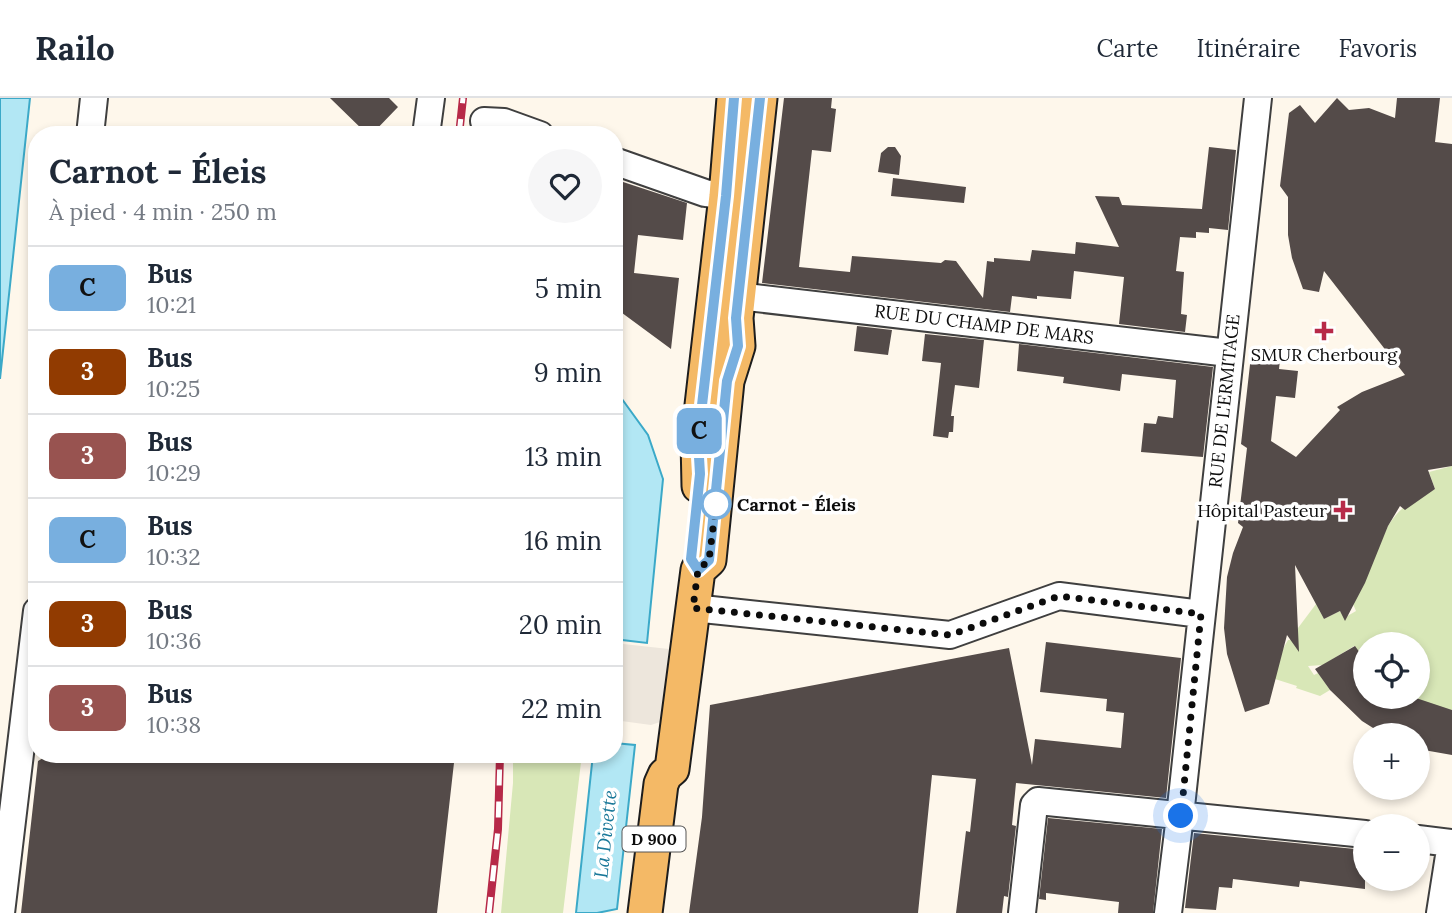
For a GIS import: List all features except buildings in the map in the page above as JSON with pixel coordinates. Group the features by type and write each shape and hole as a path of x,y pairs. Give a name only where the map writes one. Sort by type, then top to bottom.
{"main road":[{"name":"D 900","path":"664,913 677,784 671,769 698,570 691,559 700,474 698,440 735,100"},
{"name":"D 900","path":"698,570 709,560 727,381 738,346 735,100"},
{"name":"D 900","path":"645,913 661,784 671,769"}],"street":[{"path":"91,126 94,98"},
{"path":"427,126 431,98"},
{"name":"RUE DE L'ERMITAGE","path":"1168,913 1181,816 1258,98"},
{"path":"484,118 515,126"},
{"path":"623,164 705,193 726,196"},
{"name":"RUE DU CHAMP DE MARS","path":"738,296 1229,352"},
{"path":"693,608 950,635 1059,596 1201,614"},
{"path":"1,913 28,679"},
{"path":"1022,913 1034,805 1038,801 1353,833"},
{"path":"1430,840 1451,843 1440,913"}],"green space":[{"path":"1452,466 1452,710 1430,704 1430,632 1353,632 1353,647 1323,665 1308,666 1314,675 1318,673 1330,690 1320,696 1275,679 1277,664 1285,645 1288,640 1298,639 1298,628 1316,604 1324,619 1340,611 1344,618 1356,611 1353,604 1388,526 1403,508 1435,489 1429,472"},
{"path":"513,763 581,763 563,913 501,913"}],"shaded area":[{"path":"623,644 669,649 660,722 651,725 623,721"}],"water":[{"path":"0,98 30,98 0,379"},
{"path":"623,400 648,435 663,479 647,643 623,640"},
{"name":"La Divette","path":"623,744 635,745 617,909 576,913 592,763 623,763"}],"railway":[{"path":"460,126 463,98"},
{"path":"489,913 498,829 500,763"}],"bus line":[{"name":"C","path":"734,98 726,196 698,440 700,474 691,559 698,570 709,560 727,381 738,346 736,318 760,98"}],"place":[{"name":"SMUR Cherbourg","path":"1324,331"},
{"name":"Carnot - Éleis","path":"716,504"},
{"name":"Hôpital Pasteur","path":"1343,510"}],"route":[{"path":"716,504 709,560 698,570 693,608 950,635 1059,596 1201,614 1181,816"}]}
